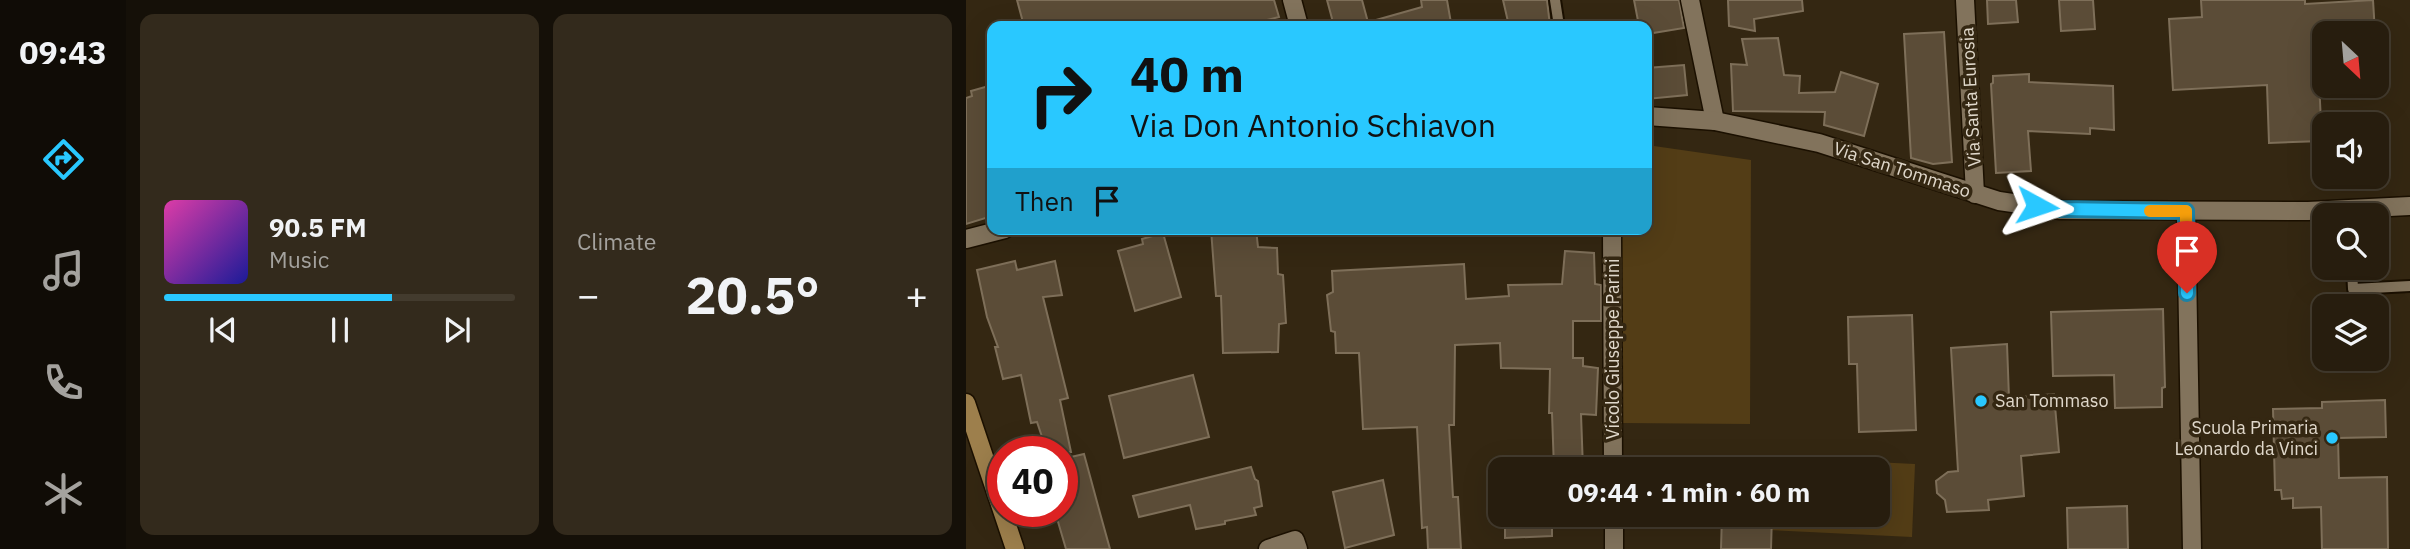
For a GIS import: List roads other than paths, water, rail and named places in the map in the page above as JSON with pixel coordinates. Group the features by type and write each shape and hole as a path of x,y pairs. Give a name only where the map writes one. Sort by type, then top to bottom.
{"main road":[{"path":"966,403 1015,549"}],"street":[{"path":"1292,0 1298,21"},
{"path":"1690,0 1715,121"},
{"name":"Via Santa Eurosia","path":"1965,0 1975,194"},
{"name":"Via San Tommaso","path":"1652,116 1715,121 1819,143 2007,202 2061,209 2312,212"},
{"name":"Via San Tommaso","path":"2389,208 2410,206"},
{"path":"2186,211 2192,549"},
{"path":"966,239 987,234"},
{"name":"Vicolo Giuseppe Parini","path":"1612,235 1613,457"},
{"path":"1614,527 1614,549"},
{"path":"1268,549 1295,540 1298,549"}],"lane":[{"path":"1555,0 1558,21"},
{"path":"2353,280 2353,289 2410,286"}],"place":[{"name":"San Tommaso","path":"1981,401"},
{"name":"Scuola Primaria Leonardo da Vinci","path":"2332,438"}]}
